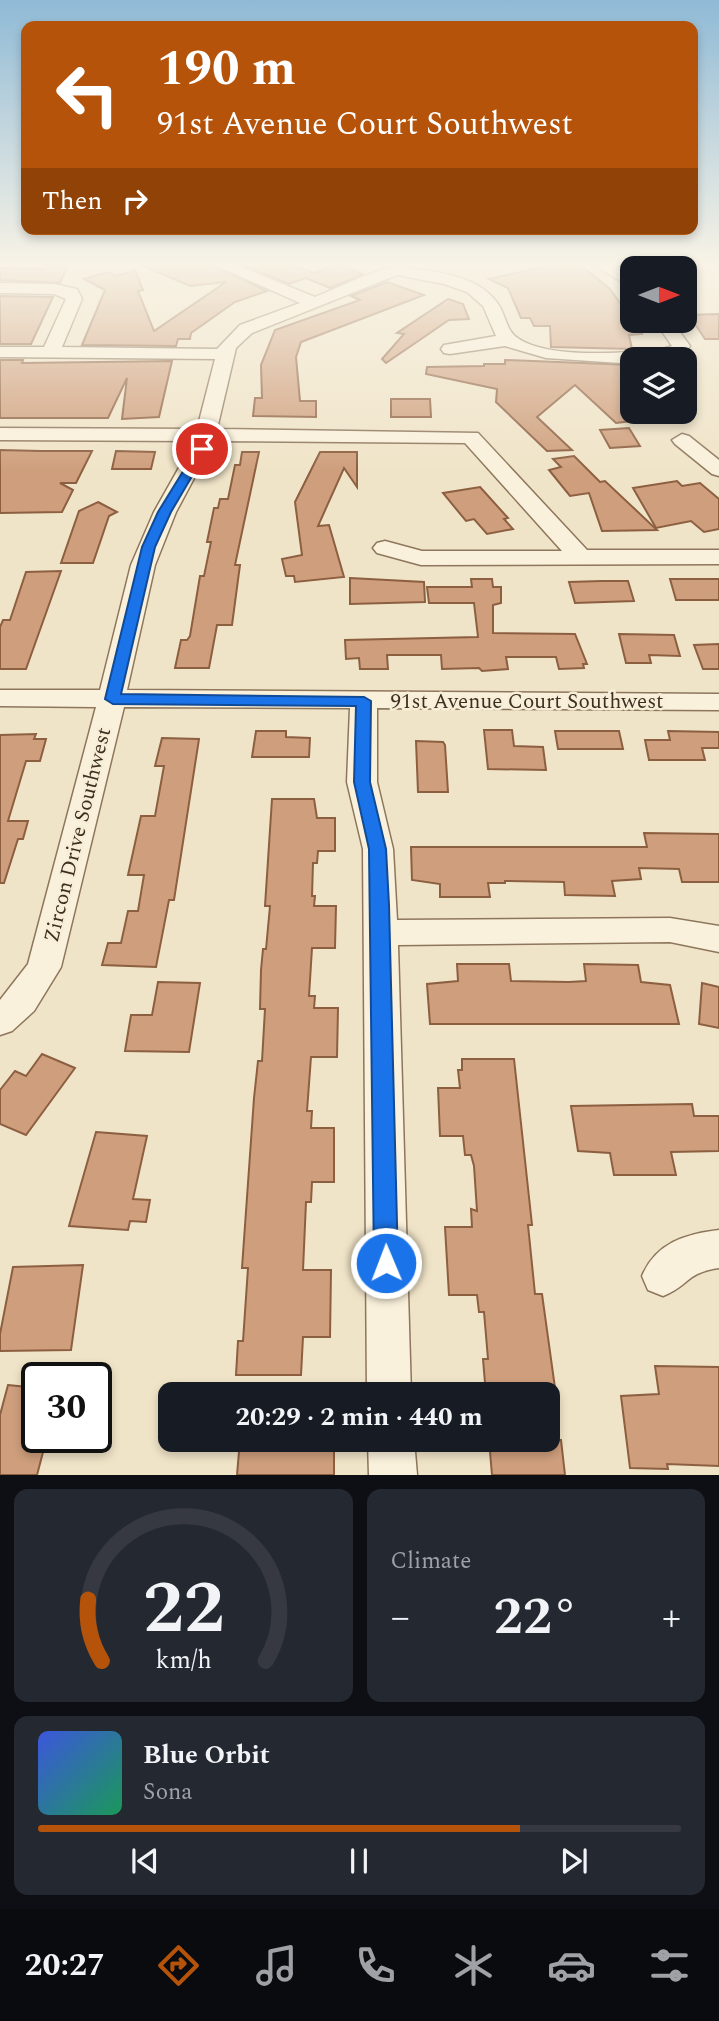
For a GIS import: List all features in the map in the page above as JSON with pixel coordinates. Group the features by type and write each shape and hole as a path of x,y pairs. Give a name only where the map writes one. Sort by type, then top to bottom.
{"street":[{"path":"51,352 59,333"},
{"name":"Zircon Drive Southwest","path":"0,1021 22,1000 44,967 149,547 165,512 197,459 206,435 225,354 230,341 241,333"},
{"path":"504,333 508,340 523,348 557,355 650,355 681,349 671,333"},
{"path":"450,349 508,340"},
{"path":"0,352 225,354"},
{"path":"0,434 471,437 580,557"},
{"path":"682,440 719,470"},
{"path":"385,548 421,558 719,557"},
{"name":"91st Avenue Court Southwest","path":"0,698 719,702"},
{"path":"364,701 362,782 378,849 389,1382"},
{"path":"381,933 670,930 719,939"},
{"path":"663,1276 669,1266 693,1252 719,1250"},
{"path":"392,1452 393,1475"}],"building":[{"path":"0,333 36,333 31,344 0,344"},
{"path":"87,333 191,333 190,339 178,339 176,346 82,345"},
{"path":"274,333 325,333 301,342 296,357 300,401 316,401 316,417 253,416 255,398 262,398 261,365"},
{"path":"397,333 430,333 386,363 382,359 404,334"},
{"path":"550,333 642,334 629,335 632,347 551,347"},
{"path":"701,333 719,333 719,339 705,339"},
{"path":"0,360 23,360 22,363 172,361 159,417 122,419 127,378 108,418 0,418"},
{"path":"505,360 620,365 620,422 616,423 575,385 537,417 572,450 547,451 496,402 497,389 426,374 427,367 505,364"},
{"path":"391,399 430,399 431,417 391,417"},
{"path":"629,428 640,446 610,448 600,430"},
{"path":"0,450 92,451 76,483 60,483 73,490 62,512 0,513"},
{"path":"116,451 155,452 151,469 112,469"},
{"path":"242,452 259,452 235,565 240,565 232,625 217,625 209,668 175,668 181,640 187,640 190,636 200,576 204,576 211,542 207,542 214,508 218,508 220,499 228,499 235,465 240,465"},
{"path":"320,452 357,452 357,487 344,468 318,526 329,525 344,577 295,582 294,576 286,576 282,559 302,555 295,502"},
{"path":"574,456 600,482 605,481 657,530 602,531 589,493 570,496 549,470 561,467 553,459"},
{"path":"677,481 682,486 700,483 719,499 719,529 704,532 691,521 656,528 633,488"},
{"path":"480,487 508,518 504,519 513,529 487,534 474,519 466,521 443,493"},
{"path":"98,502 117,512 109,516 93,563 61,563 79,511"},
{"path":"61,571 26,669 0,669 0,627 3,620 10,620 26,572"},
{"path":"350,578 424,582 425,602 350,604"},
{"path":"471,579 492,579 493,587 501,587 501,603 493,605 493,633 575,634 587,664 583,664 584,668 559,669 556,657 506,657 508,669 482,671 479,668 442,669 441,655 387,655 388,669 360,669 359,658 346,659 345,640 478,637 474,603 429,603 427,587 472,587"},
{"path":"670,579 719,579 719,600 676,600"},
{"path":"628,581 634,601 575,603 569,582"},
{"path":"619,634 674,635 680,656 649,655 651,663 626,663"},
{"path":"719,644 719,669 703,669 694,645"},
{"path":"484,730 512,730 514,746 543,747 546,770 488,769"},
{"path":"256,731 286,731 286,737 310,738 309,757 252,757"},
{"path":"555,731 619,731 623,749 558,749"},
{"path":"668,731 719,732 719,748 702,748 705,760 649,760 645,740 670,740"},
{"path":"36,734 34,739 46,739 40,761 26,761 8,821 28,821 23,839 18,839 4,883 0,883 0,735"},
{"path":"162,738 199,739 174,900 169,900 156,967 102,965 108,943 121,943 128,911 138,911 144,875 128,875 141,816 155,816 164,766 155,766"},
{"path":"416,741 443,742 445,745 448,792 418,792"},
{"path":"272,799 314,799 317,818 335,818 335,851 318,851 317,863 313,863 312,896 315,896 314,906 336,906 335,948 312,948 309,996 315,996 314,1008 338,1008 337,1057 311,1057 307,1111 312,1111 311,1128 334,1128 334,1182 312,1182 311,1202 306,1202 303,1270 331,1270 330,1337 303,1337 301,1375 236,1375 238,1341 243,1341 248,1268 242,1268 254,1098 258,1061 262,1061 265,1009 260,1009 261,970 270,906 265,906"},
{"path":"644,833 719,834 719,882 682,882 679,869 639,868 641,879 612,881 615,896 565,895 564,882 505,881 488,883 490,897 440,897 440,884 412,880 411,847 647,847"},
{"path":"457,964 509,964 511,981 569,982 586,981 584,964 638,965 641,982 670,985 679,1024 430,1024 427,984 458,981"},
{"path":"158,982 200,983 189,1052 125,1051 131,1015 152,1015"},
{"path":"702,983 719,987 719,1028 699,1024"},
{"path":"42,1054 75,1068 26,1135 0,1124 0,1090 15,1071 26,1076"},
{"path":"462,1059 514,1059 532,1225 528,1225 535,1294 542,1294 554,1382 485,1382 483,1359 488,1359 484,1312 479,1312 477,1295 449,1295 445,1227 472,1227 471,1209 477,1211 474,1166 471,1155 465,1155 463,1136 440,1136 438,1088 460,1088 458,1070 462,1070"},
{"path":"692,1104 694,1116 719,1116 719,1151 671,1152 676,1175 614,1175 610,1153 578,1151 571,1106"},
{"path":"96,1132 147,1136 133,1199 150,1200 146,1222 130,1221 128,1230 69,1226"},
{"path":"83,1265 71,1350 0,1351 0,1334 13,1267"},
{"path":"655,1366 719,1367 719,1466 667,1464 668,1469 630,1468 621,1396 659,1394"},
{"path":"8,1385 21,1386 21,1453 43,1453 37,1475 0,1475 0,1415"},
{"path":"561,1440 565,1475 492,1475 490,1452 560,1452"},
{"path":"239,1452 334,1452 334,1475 237,1475"}],"route":[{"path":"202,449 165,512 149,547 113,699 364,701 362,782 378,849 386,1263"}]}
